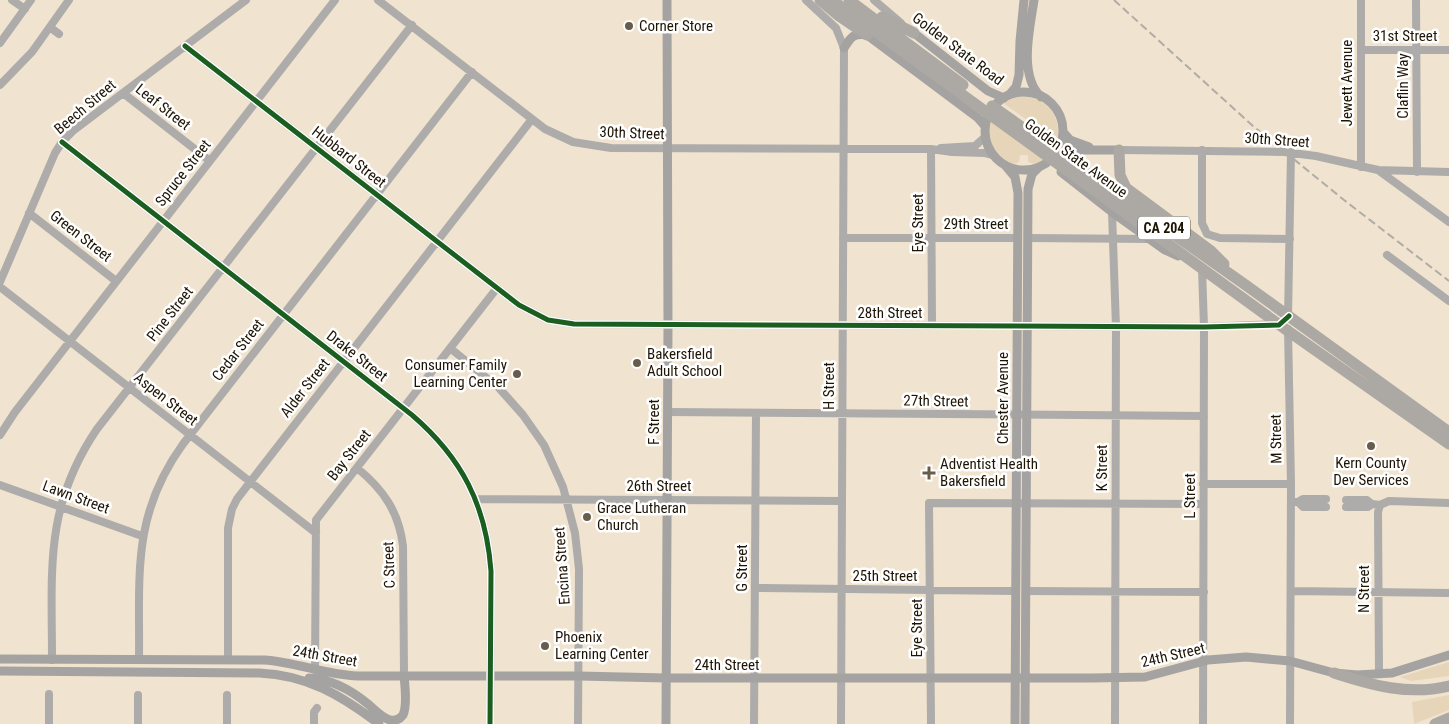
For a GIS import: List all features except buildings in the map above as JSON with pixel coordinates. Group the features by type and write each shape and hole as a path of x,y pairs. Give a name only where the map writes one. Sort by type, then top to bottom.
{"highway":[{"path":"820,0 867,36"},
{"name":"Golden State Avenue","path":"832,0 963,90 1078,173 1202,269 1449,444"},
{"name":"Golden State Avenue","path":"849,0 963,90"},
{"path":"854,0 893,24 914,33"},
{"path":"1119,150 1120,174 1126,188 1211,251 1247,286"},
{"name":"Golden State Avenue","path":"1078,173 1247,286 1449,432"},
{"path":"1382,398 1397,403 1449,438"},
{"path":"1334,673 1391,689 1424,690 1449,686"}],"main road":[{"name":"F Street","path":"666,724 668,412 667,0"},
{"path":"1024,0 1019,75 1016,87 993,107 985,126 985,136 993,155 1005,165 1025,170 1042,165 1057,150 1063,132 1060,116 1031,82 1028,68 1034,0"},
{"name":"Golden State Road","path":"914,33 988,91 1006,96"},
{"path":"844,48 855,35 867,36 978,118 985,126"},
{"path":"1006,96 1026,92 1042,97"},
{"name":"30th Street","path":"1063,132 1070,140 1102,150"},
{"name":"30th Street","path":"1057,150 1119,150"},
{"name":"Chester Avenue","path":"1005,165 1011,171 1018,184 1015,724"},
{"path":"1042,165 1060,172 1165,250 1202,269"},
{"name":"Chester Avenue","path":"1025,724 1029,183 1032,174 1042,165"},
{"path":"1016,591 1021,620 1026,626"},
{"name":"24th Street","path":"0,659 274,660 342,675 666,678 1115,678 1151,676 1204,662 1246,657 1290,661 1334,673 1379,674 1400,671 1449,655"},
{"name":"24th Street","path":"0,671 259,673 293,677 330,691 355,706 379,724"},
{"path":"293,677 319,679 329,682 358,696 387,719 395,720 401,717 404,712 404,676"}],"street":[{"path":"12,0 24,9"},
{"path":"0,43 31,0"},
{"path":"0,85 32,52 69,0"},
{"name":"Beech Street","path":"0,282 55,153 62,142 74,130 246,0"},
{"name":"Spruce Street","path":"0,435 14,412 335,0"},
{"name":"30th Street","path":"378,0 532,119 555,135 581,144 611,148 931,149 952,146 975,146 985,136"},
{"path":"806,0 836,28 844,48"},
{"name":"Golden State Road","path":"874,0 914,33"},
{"name":"Jewett Avenue","path":"1361,0 1361,166"},
{"name":"Claflin Way","path":"1416,0 1416,172"},
{"name":"Pine Street","path":"52,660 52,559 56,522 71,475 80,457 98,429 412,25"},
{"path":"50,28 59,34"},
{"name":"Hubbard Street","path":"185,46 497,288"},
{"name":"H Street","path":"841,724 844,48"},
{"name":"31st Street","path":"1361,50 1449,50"},
{"name":"Cedar Street","path":"139,660 142,536 156,488 173,457 472,72"},
{"name":"Leaf Street","path":"122,93 210,161"},
{"name":"Alder Street","path":"228,659 228,528 234,504 532,119"},
{"name":"Drake Street","path":"62,142 403,408 426,427 446,448 462,471 476,499 483,518 490,553 490,724"},
{"name":"30th Street","path":"931,149 993,155"},
{"name":"Eye Street","path":"931,149 932,326"},
{"name":"30th Street","path":"1119,150 1291,152 1378,170 1449,172"},
{"path":"1202,150 1202,223 1207,234 1220,238 1290,238"},
{"path":"1284,328 1288,316 1291,152"},
{"path":"1378,170 1449,222"},
{"name":"K Street","path":"1112,212 1116,327 1115,724"},
{"name":"Green Street","path":"29,213 116,281"},
{"name":"29th Street","path":"843,238 1018,238"},
{"name":"29th Street","path":"1028,238 1150,239"},
{"path":"1387,255 1449,302"},
{"name":"L Street","path":"1202,269 1204,327 1203,724"},
{"name":"Aspen Street","path":"0,287 316,533"},
{"name":"28th Street","path":"497,288 528,311 560,323 1284,328"},
{"name":"Bay Street","path":"315,670 316,520 497,288"},
{"name":"M Street","path":"1284,328 1291,484 1295,502 1291,591 1290,724"},
{"name":"Encina Street","path":"450,348 499,388 523,415 552,462 568,500 578,551 578,724"},
{"name":"27th Street","path":"668,412 1204,416"},
{"name":"G Street","path":"754,724 756,413"},
{"name":"C Street","path":"356,468 384,494 394,512 402,534 404,676"},
{"path":"1203,484 1291,484"},
{"name":"Lawn Street","path":"0,485 142,536"},
{"name":"26th Street","path":"476,499 842,501"},
{"path":"1346,503 1367,500 1376,504 1390,501 1449,503"},
{"path":"1295,502 1303,507 1326,503"},
{"name":"Eye Street","path":"931,724 930,503 1016,503"},
{"path":"1016,503 1203,504"},
{"name":"N Street","path":"1376,504 1378,512 1379,674"},
{"name":"25th Street","path":"755,588 1016,591"},
{"path":"1026,591 1204,592"},
{"path":"1291,591 1449,593"},
{"path":"49,694 49,724"},
{"path":"227,694 227,724"},
{"path":"138,695 138,724"},
{"path":"314,724 314,712 317,708"}],"shaded area":[{"path":"1024,96 1040,101 1051,111 1057,124 1057,141 1003,103"},
{"path":"990,121 1045,159 1037,165 1028,162 1028,155 1020,155 1019,162 1011,165 1005,161 992,147 989,135"},
{"path":"1449,662 1449,676 1411,681 1400,677"},
{"path":"1449,695 1449,710 1414,724 1412,702"}],"railway":[{"path":"1114,0 1253,126 1344,200 1449,281"}],"cycle path":[{"path":"185,46 519,305 548,320 574,324 1204,327 1279,325 1289,316"},
{"path":"62,142 412,415 445,448 458,466 477,504 484,525 488,547 491,571 490,724"}],"place":[{"name":"Corner Store","path":"629,26"},
{"name":"Bakersfield Adult School","path":"637,363"},
{"name":"Consumer Family Learning Center","path":"517,374"},
{"name":"Kern County Dev Services","path":"1371,446"},
{"name":"Adventist Health Bakersfield","path":"929,473"},
{"name":"Grace Lutheran Church","path":"587,517"},
{"name":"Phoenix Learning Center","path":"545,646"}]}
